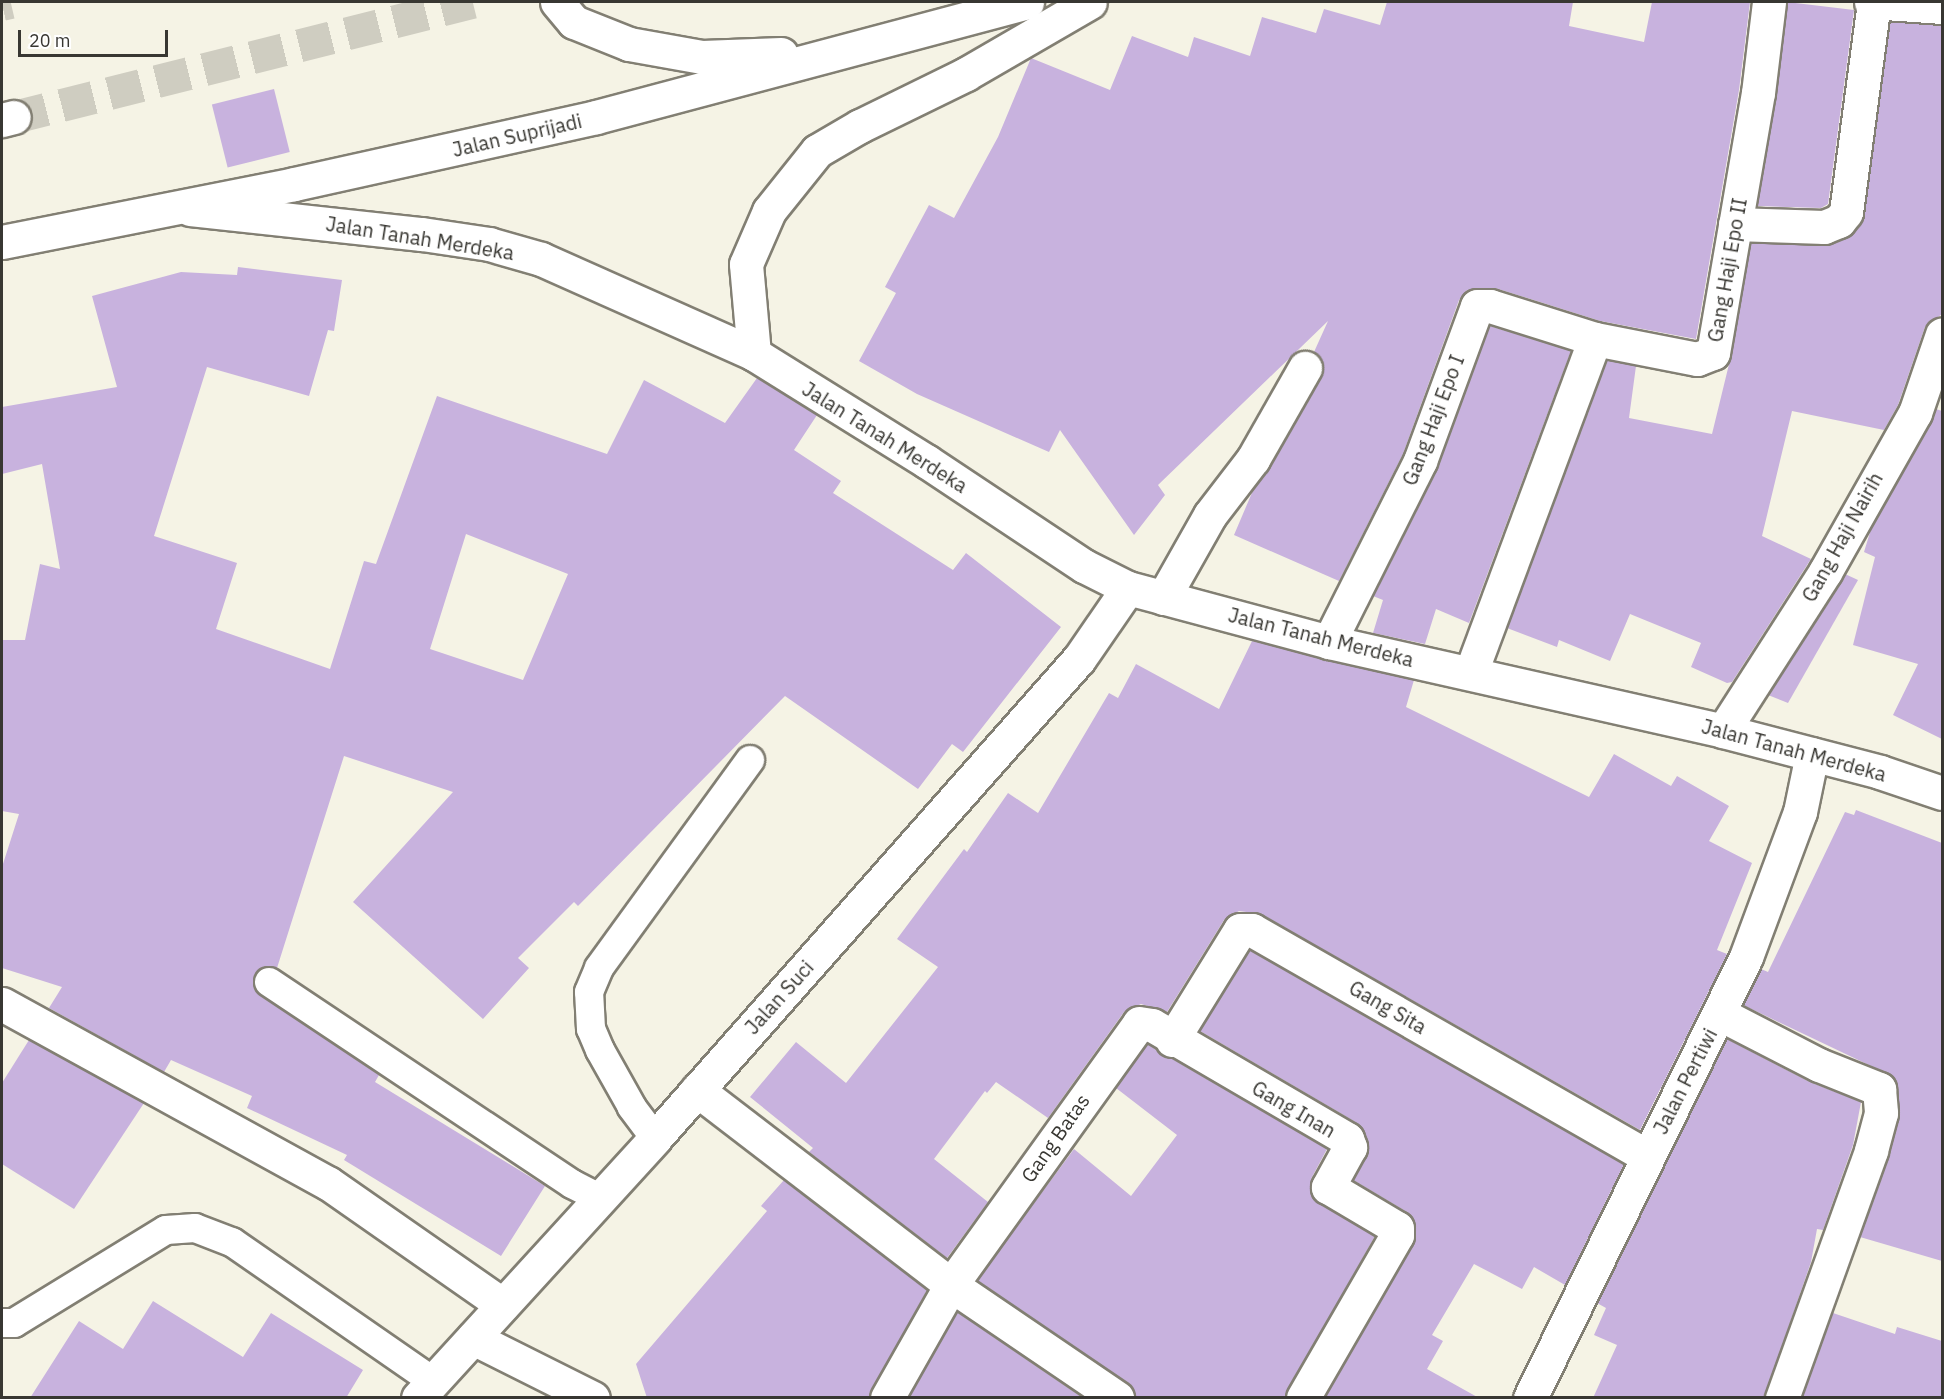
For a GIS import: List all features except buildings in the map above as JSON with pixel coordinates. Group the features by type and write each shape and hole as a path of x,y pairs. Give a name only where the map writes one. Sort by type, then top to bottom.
{"street":[{"path":"556,2 574,22 618,39 691,55 837,52"},
{"name":"Jalan Suprijadi","path":"2,242 596,117 1027,2"},
{"path":"754,354 746,264 769,211 817,151 860,126 966,74 1090,2"},
{"name":"Gang Haji Epo II","path":"1595,339 1697,359 1713,352 1769,2"},
{"path":"1735,224 1824,227 1839,221 1846,212 1873,2 1942,7"},
{"name":"Jalan Tanah Merdeka","path":"175,207 336,223 489,244 541,259 754,354 926,461 1084,566 1128,588 1329,642 1472,672 1723,731 1812,754 1942,793"},
{"name":"Gang Haji Epo I","path":"1329,642 1420,461 1477,306 1490,306 1595,339"},
{"name":"Gang Haji Nairih","path":"1723,731 1825,572 1915,413 1942,334"},
{"path":"1472,672 1595,339"},
{"path":"1162,598 1210,515 1252,459 1305,368"},
{"name":"Jalan Suci","path":"426,1389 655,1138 1079,659 1128,588"},
{"name":"Jalan Pertiwi","path":"1530,1398 1647,1156 1720,1014 1789,848 1812,754"},
{"name":"Gang Sita","path":"1172,1040 1240,930 1252,930 1647,1156"},
{"path":"2,1004 327,1183 503,1305"},
{"path":"1720,1014 1819,1065 1880,1089 1881,1113 1871,1151 1782,1398"},
{"name":"Gang Batas","path":"887,1398 951,1285 1134,1025 1152,1025 1172,1040"},
{"name":"Gang Inan","path":"1172,1040 1347,1139 1350,1148 1328,1187 1397,1228 1397,1235 1302,1398"},
{"path":"697,1090 951,1285 1117,1398"},
{"path":"473,1338 593,1398"}],"lane":[{"path":"655,1138 632,1107 600,1050 591,1029 589,992 599,968 750,759"},
{"path":"269,982 572,1184 599,1198"},
{"path":"2,1323 15,1323 166,1230 195,1228 232,1242 426,1389"}],"tunnel":[{"path":"2,4 11,2"},
{"path":"14,117 473,2"}]}
